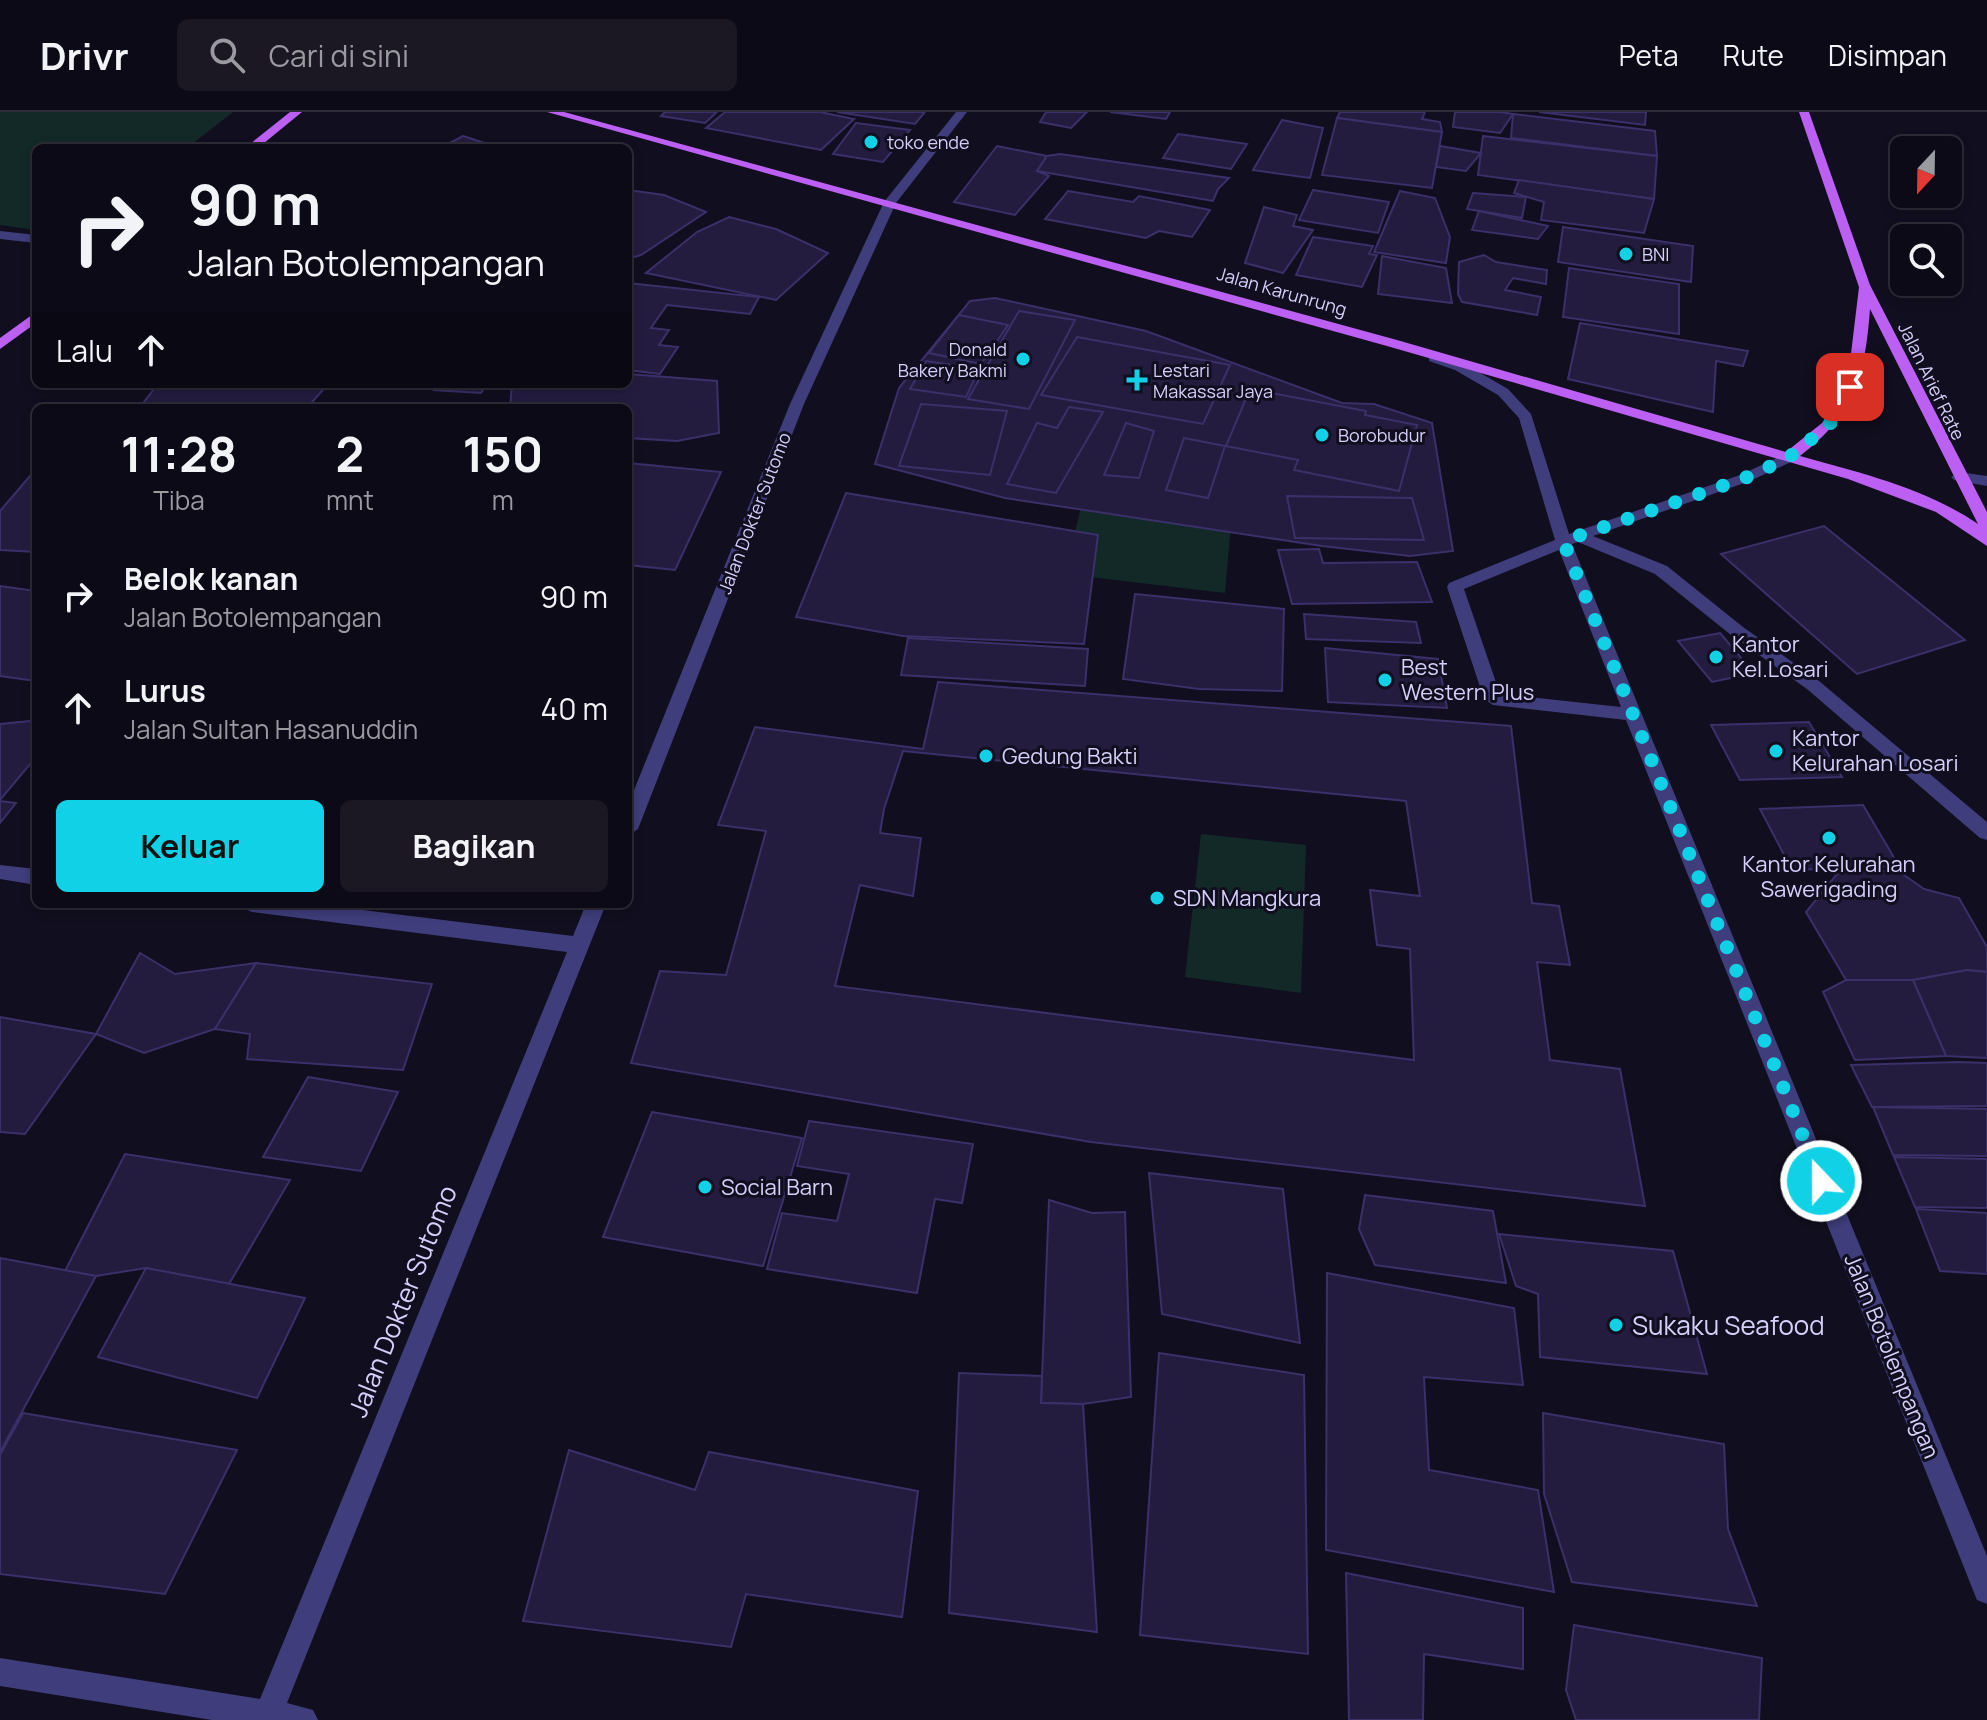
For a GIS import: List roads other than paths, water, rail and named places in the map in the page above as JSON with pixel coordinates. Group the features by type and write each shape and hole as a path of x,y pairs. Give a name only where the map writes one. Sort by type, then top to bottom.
{"main road":[{"path":"256,144 297,112"},
{"name":"Jalan Karunrung","path":"552,112 890,202 1788,458 1907,494 1951,514 1978,531 1987,541"},
{"name":"Jalan Arief Rate","path":"1804,112 1864,285 1987,527"},
{"path":"1788,458 1830,424 1850,387 1861,339 1864,285"},
{"path":"0,345 32,319"}],"street":[{"name":"Jalan Dokter Sutomo","path":"632,819 797,404 890,202 962,112"},
{"path":"0,235 32,239"},
{"name":"Jalan Botolempangan","path":"1392,343 1460,367 1503,392 1526,417 1632,714 1987,1590"},
{"path":"1632,714 1493,699 1455,587 1571,539 1745,478 1788,458"},
{"path":"1959,477 1987,481"},
{"path":"1571,539 1621,551 1661,570 1737,631 1813,685 1987,833"},
{"path":"2,872 32,876"},
{"path":"284,908 578,945"},
{"name":"Jalan Dokter Sutomo","path":"267,1717 594,908"},
{"path":"0,1672 267,1717 303,1720"}],"place":[{"name":"toko ende","path":"871,142"},
{"name":"BNI","path":"1626,254"},
{"name":"Donald Bakery Bakmi","path":"1023,359"},
{"name":"Lestari Makassar Jaya","path":"1137,380"},
{"name":"Borobudur","path":"1322,435"},
{"name":"Kantor Kel.Losari","path":"1716,657"},
{"name":"Best Western Plus","path":"1385,680"},
{"name":"Kantor Kelurahan Losari","path":"1776,751"},
{"name":"Gedung Bakti","path":"986,756"},
{"name":"Kantor Kelurahan Sawerigading","path":"1829,838"},
{"name":"SDN Mangkura","path":"1157,898"},
{"name":"Social Barn","path":"705,1187"},
{"name":"Sukaku Seafood","path":"1616,1325"}]}
